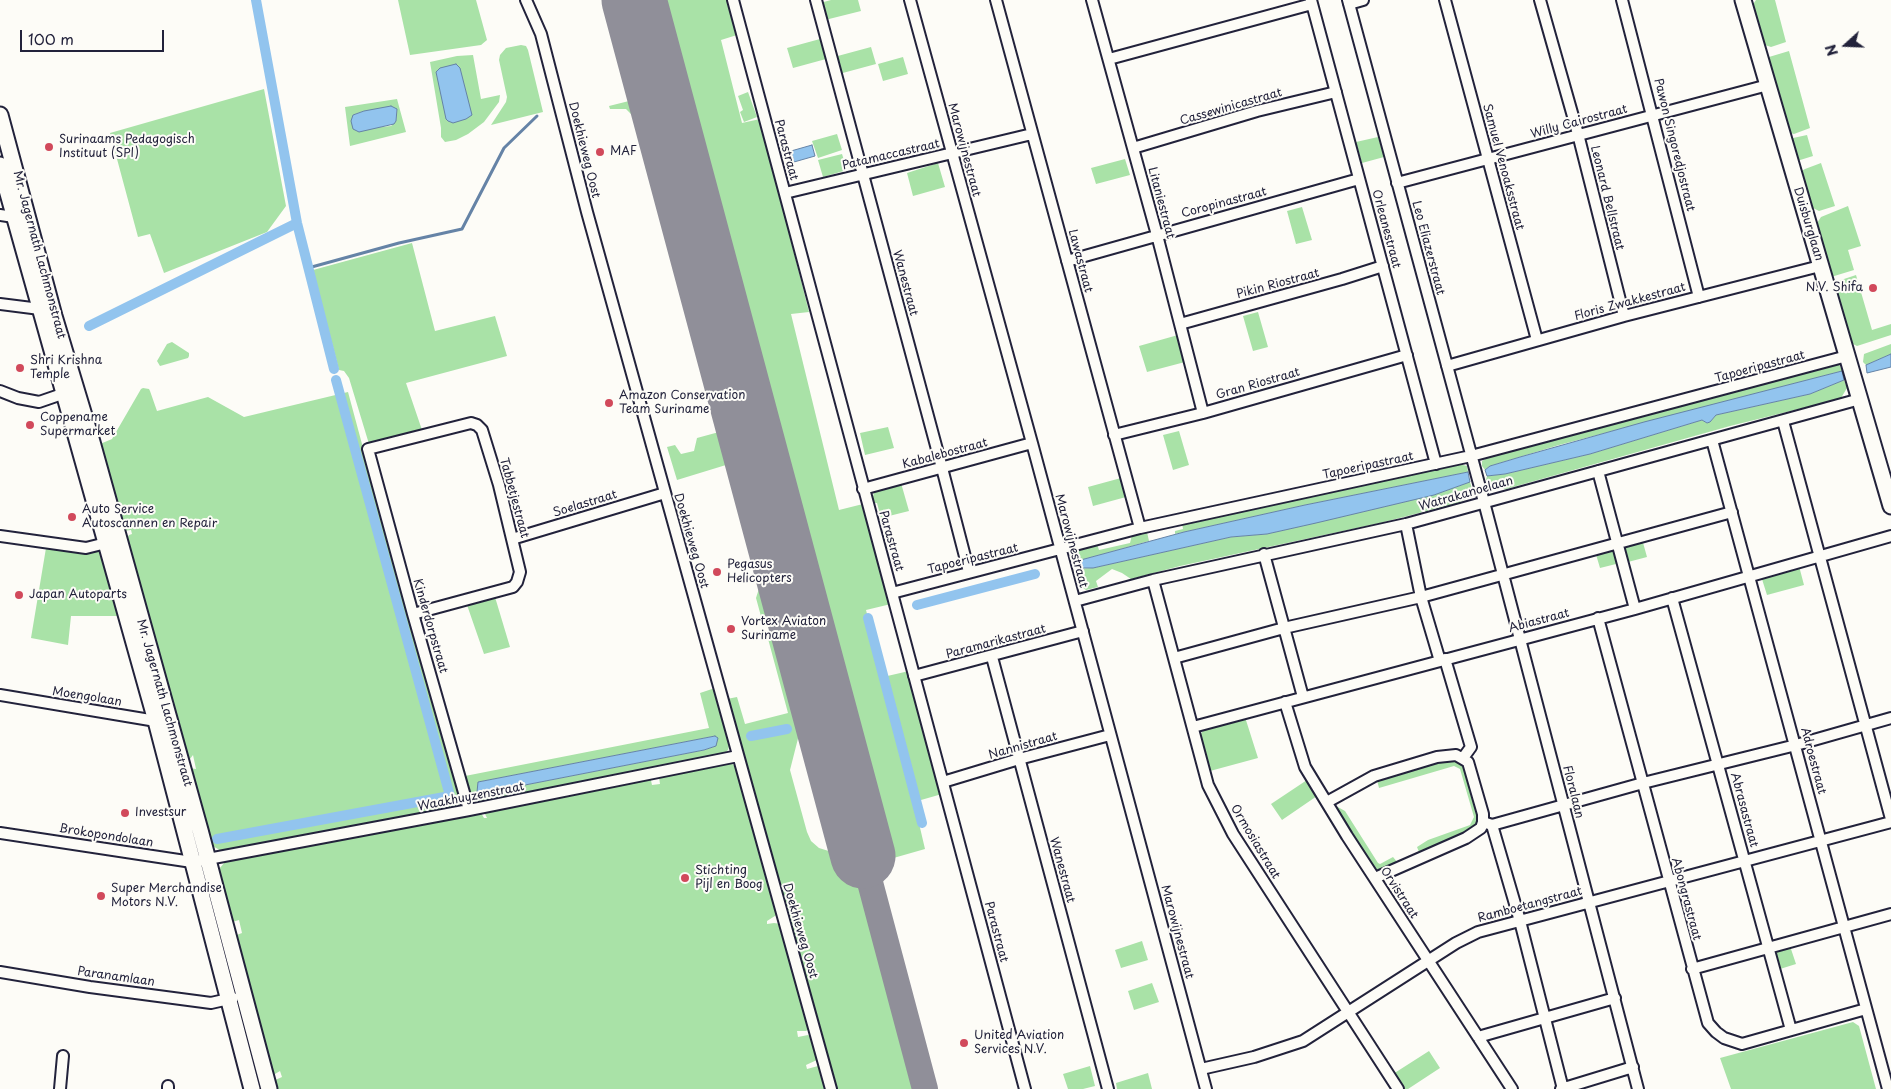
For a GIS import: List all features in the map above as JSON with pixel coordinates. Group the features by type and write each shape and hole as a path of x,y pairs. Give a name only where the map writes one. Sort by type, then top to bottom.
{"main road":[{"name":"Duisburglaan","path":"1743,0 1891,506"},
{"name":"Mr. Jagernath Lachmonstraat","path":"0,115 14,215 54,316 70,391 162,719 208,860 269,1089"},
{"name":"Mr. Jagernath Lachmonstraat","path":"0,165 40,309 70,391"},
{"name":"Mr. Jagernath Lachmonstraat","path":"162,719 192,862 252,1089"}],"street":[{"name":"Doekhieweg Oost","path":"526,0 532,9 541,34 587,212 831,1089"},
{"name":"Parastraat","path":"733,0 1024,1089"},
{"name":"Wanestraat","path":"816,0 969,572"},
{"name":"Marowijnestraat","path":"910,0 1075,601 1206,1089"},
{"name":"Lawastraat","path":"996,0 1140,528"},
{"name":"Litaniestraat","path":"1092,0 1157,235 1203,412"},
{"path":"1349,2 1363,0"},
{"name":"Samuel Venoaksstraat","path":"1445,0 1537,340"},
{"name":"Leonard Bellstraat","path":"1540,0 1578,134 1624,316"},
{"name":"Pawon Singoredjostraat","path":"1622,0 1654,115 1699,297"},
{"path":"1109,59 1312,2"},
{"name":"Orleanestraat","path":"1312,2 1436,464"},
{"name":"Leo Eliazerstraat","path":"1349,2 1484,502"},
{"name":"Willy Cairostraat","path":"1397,183 1768,84"},
{"name":"Cassewinicastraat","path":"1133,148 1257,111 1336,92"},
{"name":"Patamaccastraat","path":"785,193 1032,134"},
{"name":"Coropinastraat","path":"1067,261 1359,179"},
{"name":"Pikin Riostraat","path":"1180,324 1382,266"},
{"name":"Floris Zwakkestraat","path":"1447,366 1624,316 1820,266"},
{"path":"0,304 40,309"},
{"name":"Gran Riostraat","path":"1114,435 1407,355"},
{"name":"Tapoeripastraat","path":"892,593 1140,528 1471,456 1847,356"},
{"path":"0,391 18,398 39,402 70,391"},
{"name":"Watrakanoelaan","path":"1075,601 1153,580 1264,554 1406,524 1860,399"},
{"path":"1783,421 1891,821"},
{"name":"Tabbetjestraat","path":"368,449 471,423 477,425 482,430 499,485 520,572 517,582 513,587 413,614"},
{"name":"Adroestraat","path":"1712,440 1889,1089"},
{"name":"Kabalebostraat","path":"863,489 1032,443"},
{"name":"Kinderdorpstraat","path":"368,449 469,810"},
{"path":"1598,471 1635,608"},
{"name":"Soelastraat","path":"512,539 665,493"},
{"name":"Floralaan","path":"1484,502 1638,1089"},
{"path":"1174,658 1284,628 1421,597 1732,512"},
{"path":"1406,524 1421,597 1471,747 1463,758"},
{"path":"0,536 86,548 112,541"},
{"name":"Abiastraat","path":"1193,727 1672,598 1891,536"},
{"path":"1264,554 1303,697"},
{"name":"Ormosiastraat","path":"1153,580 1208,785 1233,834 1398,1089"},
{"name":"Abrasastraat","path":"1672,598 1792,1030"},
{"name":"Abongrastraat","path":"1598,618 1668,882 1708,1022 1724,1038 1742,1044 1866,1009"},
{"name":"Paramarikastraat","path":"914,676 992,657 1083,631"},
{"name":"Wanestraat","path":"992,657 1108,1089"},
{"name":"Moengolaan","path":"0,695 162,719"},
{"name":"Orvistraat","path":"1285,702 1305,767 1427,961 1512,1089"},
{"path":"1375,878 1466,838 1488,824 1796,745 1891,718"},
{"name":"Nannistraat","path":"943,782 1019,759 1110,735"},
{"path":"1327,802 1374,776 1437,757 1450,755 1463,758 1468,762 1483,814 1520,921 1562,1089 1633,1067"},
{"name":"Waakhuyzenstraat","path":"208,860 738,756"},
{"name":"Ramboetangstraat","path":"1201,1070 1254,1057 1303,1041 1456,942 1478,932 1891,821"},
{"name":"Brokopondolaan","path":"0,833 192,862 208,860"},
{"path":"1692,969 1891,914"},
{"name":"Paranamlaan","path":"0,972 90,987 211,1003 245,995"},
{"path":"1478,1037 1615,998"},
{"path":"60,1089 63,1056"}],"green space":[{"path":"398,0 476,0 487,40 481,45 410,55"},
{"path":"661,0 727,0 737,35 721,40 742,123 760,119 809,312 791,314 839,510 863,504 891,604 866,610 883,677 909,671 942,794 914,802 925,849 890,859"},
{"path":"831,0 858,0 861,11 825,20 820,3"},
{"path":"1756,0 1775,0 1786,42 1771,47 1762,44 1752,6"},
{"path":"820,39 826,59 793,68 787,48"},
{"path":"526,46 528,50 543,112 491,125 506,102 507,97 499,60 500,55 506,48"},
{"path":"871,47 876,64 839,74 834,57"},
{"path":"1789,51 1810,128 1794,134 1790,133 1767,59"},
{"path":"473,55 481,99 500,95 499,102 484,122 468,134 456,140 445,142 441,137 430,62 457,56"},
{"path":"903,57 908,74 883,81 878,64"},
{"path":"264,89 286,206 267,232 164,273 150,234 138,237 110,133"},
{"path":"748,92 757,117 744,122 740,112 743,110 738,96"},
{"path":"397,99 406,132 350,146 345,107","holes":["397,109 396,121 391,126 381,127 353,115 364,111"]},
{"path":"633,100 646,107 649,123 635,127 632,115 626,109 610,109 609,106"},
{"path":"654,134 661,165 646,169 639,137"},
{"path":"837,134 842,150 818,158 812,141"},
{"path":"1807,135 1813,156 1797,161 1789,142 1793,138"},
{"path":"1378,137 1384,157 1362,163 1356,142"},
{"path":"842,154 847,170 823,177 818,160"},
{"path":"1125,159 1130,175 1096,184 1091,168"},
{"path":"938,163 945,187 913,196 907,173"},
{"path":"1821,163 1835,206 1819,211 1811,207 1800,172"},
{"path":"1848,206 1861,246 1848,250 1854,270 1831,277 1817,223 1821,217"},
{"path":"1302,207 1312,240 1296,244 1287,211"},
{"path":"412,243 435,331 495,316 507,356 406,383 422,430 369,444 349,378 344,371 339,370 313,270"},
{"path":"1856,275 1872,330 1891,324 1891,335 1857,346 1853,344 1847,335 1832,283"},
{"path":"1258,312 1268,347 1253,351 1243,316"},
{"path":"1178,335 1185,362 1147,372 1139,346"},
{"path":"172,342 189,353 188,358 160,366 157,361 167,344"},
{"path":"1891,344 1891,354 1866,365 1863,362 1864,354"},
{"path":"1839,364 1842,371 1559,445 1490,466 1485,470 1482,466 1482,461 1490,456 1718,395 1732,393"},
{"path":"1844,380 1847,388 1841,398 1827,402 1730,426 1506,489 1492,487 1486,480 1487,476 1505,474 1590,454 1702,420 1707,423 1716,415 1810,394"},
{"path":"143,388 149,389 157,411 208,397 244,417 348,392 387,537 462,798 458,807 223,852 211,845 189,768 196,769 193,755 190,759 184,759 126,540 132,534 131,530 124,531 100,444 112,439"},
{"path":"888,427 894,448 865,455 860,433"},
{"path":"730,429 739,461 677,480 667,447 675,445 681,454 694,451 697,438"},
{"path":"1179,431 1189,465 1173,470 1163,435"},
{"path":"1459,464 1467,466 1468,472 1175,534 1175,531 1183,529 1182,523"},
{"path":"1121,478 1126,497 1093,506 1088,487"},
{"path":"1470,482 1472,489 1470,494 1458,503 1380,523 1180,566 1131,579 1112,569 1096,581 1098,587 1086,590 1080,586 1075,569 1093,568 1231,537 1267,534 1434,495"},
{"path":"901,483 909,511 881,518 877,503 874,503 874,492"},
{"path":"1147,532 1149,541 1077,561 1074,560 1071,551 1097,544 1099,550 1130,543 1132,535"},
{"path":"1642,539 1647,557 1628,562 1623,544"},
{"path":"1614,546 1620,563 1600,568 1595,551"},
{"path":"46,548 95,550 101,552 121,616 71,616 68,645 31,638"},
{"path":"1799,566 1804,585 1767,595 1761,576"},
{"path":"772,571 782,614 762,620 756,598 763,576"},
{"path":"495,597 510,647 484,654 467,605"},
{"path":"787,630 806,707 790,770 807,832 811,841 819,848 835,853 847,852 855,868 909,1077 918,1075 921,1089 835,1089 727,699 737,697 745,724 788,713 767,635"},
{"path":"715,688 730,742 728,750 724,754 475,804 470,800 465,776 709,728 700,693","holes":["715,736 716,746 704,750 479,794 478,782"]},
{"path":"1245,717 1258,758 1210,771 1203,752 1200,736 1202,732 1205,728"},
{"path":"1449,760 1458,760 1465,765 1480,815 1477,826 1466,835 1439,843 1419,852 1417,847 1428,840 1470,825 1474,817 1460,769 1454,766 1379,788 1377,780"},
{"path":"730,762 738,769 778,914 767,921 767,924 781,924 810,1028 806,1031 797,1031 798,1037 808,1035 813,1039 819,1059 806,1065 807,1069 821,1067 827,1089 273,1089 273,1081 282,1077 280,1071 270,1077 234,936 242,933 239,920 232,922 219,869 225,862 480,811 484,818 487,818 484,812 491,811 491,809 650,776 652,785 660,784 659,777"},
{"path":"1307,780 1317,796 1282,820 1271,804"},
{"path":"1336,806 1345,811 1378,863 1380,864 1393,857 1398,863 1380,871 1373,868 1336,811"},
{"path":"1142,941 1148,960 1121,968 1115,950"},
{"path":"1790,946 1796,964 1780,969 1773,950"},
{"path":"1152,983 1159,1002 1134,1010 1128,991"},
{"path":"1853,1022 1859,1026 1876,1089 1731,1089 1720,1058"},
{"path":"1429,1051 1440,1068 1408,1089 1403,1089 1393,1074"},
{"path":"1090,1066 1095,1086 1083,1089 1068,1089 1063,1074"},
{"path":"1148,1073 1152,1089 1117,1089 1116,1083"}],"water":[{"path":"456,64 460,68 472,115 453,123 446,119 436,72 440,68"},
{"path":"391,106 397,109 394,124 359,132 353,129 351,121 353,115"},
{"path":"812,145 815,156 794,162 791,151"},
{"path":"1891,354 1891,367 1867,373 1866,365"},
{"path":"1842,371 1844,380 1810,394 1716,415 1707,423 1702,420 1590,454 1505,474 1487,476 1485,470 1490,466 1644,422"},
{"path":"1468,472 1470,482 1434,495 1316,523 1267,534 1231,537 1093,568 1076,568 1074,563 1184,532"},
{"path":"715,736 718,738 716,746 704,750 479,794 477,792 478,782"}],"waterway":[{"path":"256,0 297,223 334,369"},
{"path":"308,268 399,243 462,229 504,148 537,116"},
{"path":"89,326 297,223"},
{"path":"217,839 450,796 336,380"},
{"path":"917,605 1035,574"},
{"path":"868,618 922,823"},
{"path":"751,736 787,729"}],"taxiway":[{"path":"863,856 925,1089"}],"runway":[{"path":"634,0 863,856"}],"place":[{"name":"Surinaams Pedagogisch Instituut (SPI)","path":"49,147"},
{"name":"MAF","path":"600,152"},
{"name":"N.V. Shifa","path":"1873,288"},
{"name":"Shri Krishna Temple","path":"20,368"},
{"name":"Amazon Conservation Team Suriname","path":"609,403"},
{"name":"Coppename Supermarket","path":"30,425"},
{"name":"Auto Service Autoscannen en Repair","path":"72,517"},
{"name":"Pegasus Helicopters","path":"717,572"},
{"name":"Japan Autoparts","path":"19,595"},
{"name":"Vortex Aviaton Suriname","path":"731,629"},
{"name":"Investsur","path":"125,813"},
{"name":"Stichting Pijl en Boog","path":"685,878"},
{"name":"Super Merchandise Motors N.V.","path":"101,896"},
{"name":"United Aviation Services N.V.","path":"964,1043"}]}
